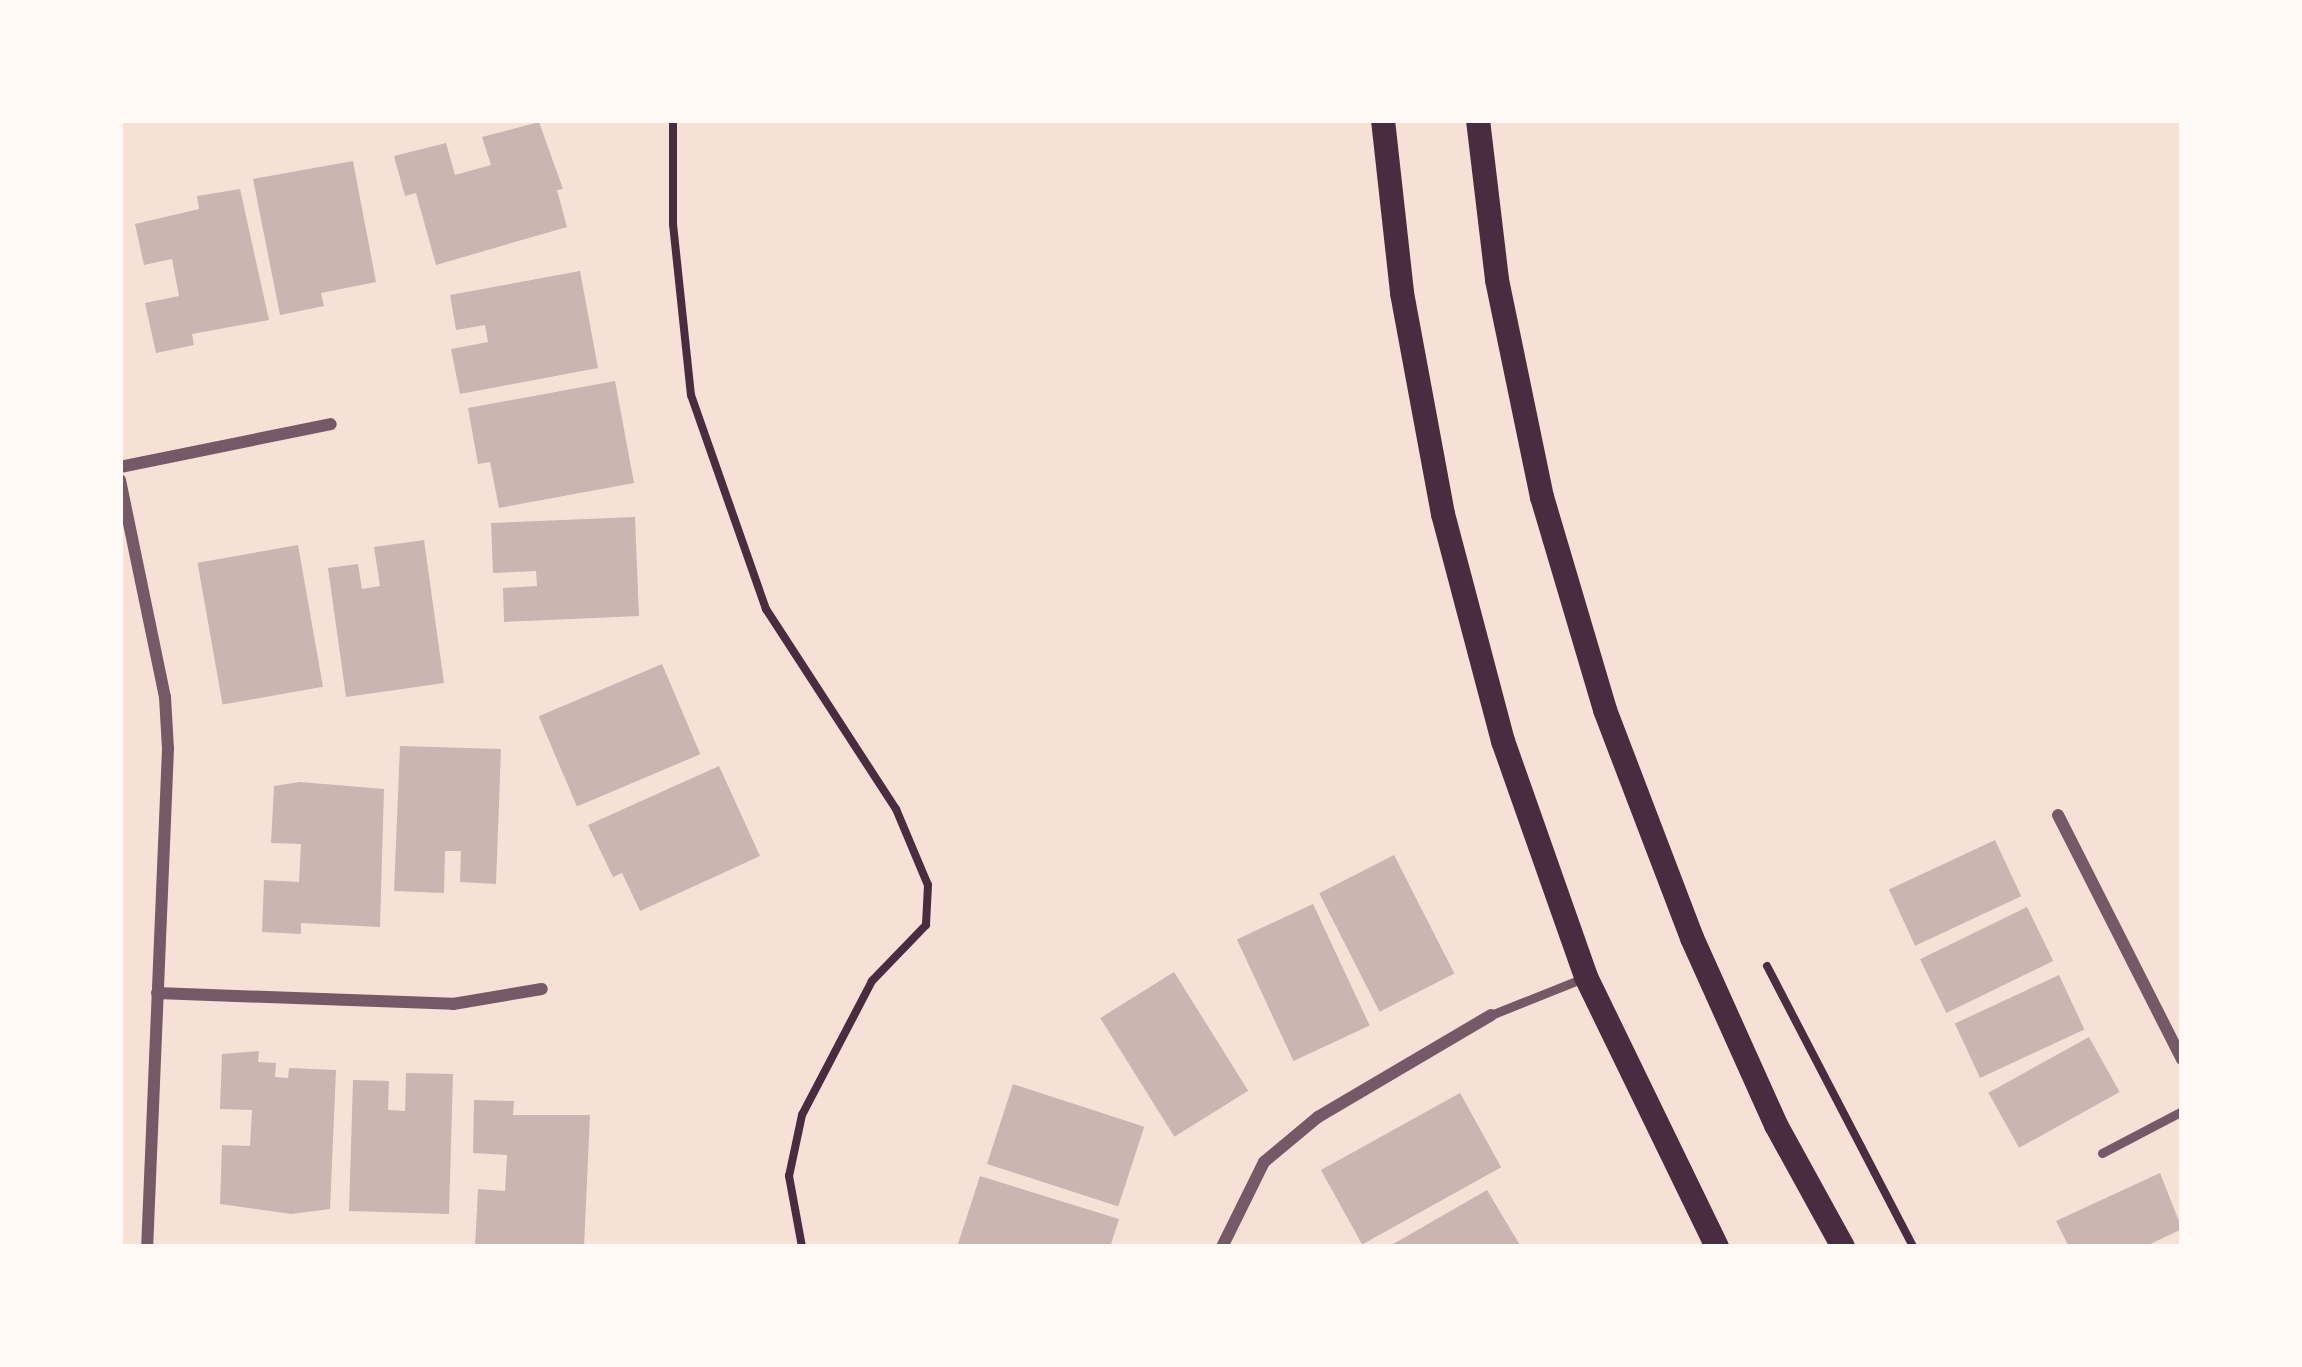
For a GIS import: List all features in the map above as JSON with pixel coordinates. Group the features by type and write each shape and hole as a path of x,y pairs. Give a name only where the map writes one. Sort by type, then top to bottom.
{"main road":[{"path":"1383,120 1402,293 1444,514 1504,741 1586,977 1717,1247"},
{"path":"1478,120 1497,280 1542,497 1604,710 1692,938 1776,1125 1844,1247"}],"street":[{"path":"120,467 331,424"},
{"path":"120,480 165,697 147,1247"},
{"path":"2058,815 2182,1059"},
{"path":"158,993 453,1004 542,989"},
{"path":"1222,1247 1264,1162 1318,1118 1492,1015"}],"lane":[{"path":"1492,1015 1586,977"},
{"path":"2102,1153 2182,1111"}],"path":[{"path":"673,120 673,224 692,395 766,609 896,809 928,885 926,925 872,981 802,1115 789,1176 802,1247"},
{"path":"1767,966 1913,1247"}],"building":[{"path":"539,122 563,189 557,190 567,227 436,265 416,193 405,196 394,156 446,143 455,175 491,165 482,137"},
{"path":"353,161 376,282 321,293 324,306 280,315 253,179"},
{"path":"240,189 269,320 192,334 194,345 156,353 145,303 179,296 172,259 144,265 135,224 199,209 197,196"},
{"path":"580,271 598,368 460,394 451,349 488,342 485,325 456,330 450,295"},
{"path":"615,381 634,483 499,508 490,462 478,464 468,408"},
{"path":"635,517 639,616 504,622 503,588 537,586 536,571 493,573 491,523"},
{"path":"424,540 444,683 346,697 328,568 358,564 362,589 380,586 374,547"},
{"path":"298,545 323,687 223,705 198,563"},
{"path":"662,664 700,754 577,807 539,716"},
{"path":"400,746 501,749 496,884 460,882 461,851 445,851 444,893 394,891"},
{"path":"719,766 760,856 640,911 622,873 613,877 588,825"},
{"path":"300,782 384,789 380,927 301,923 301,934 262,932 264,880 299,882 301,844 271,843 274,786"},
{"path":"1995,840 2021,896 1915,946 1889,889"},
{"path":"1394,855 1454,974 1380,1012 1319,893"},
{"path":"1313,904 1370,1025 1294,1061 1237,939"},
{"path":"2027,907 2053,961 1946,1013 1920,959"},
{"path":"1174,972 1248,1091 1174,1137 1100,1018"},
{"path":"2059,975 2084,1029 1980,1078 1955,1024"},
{"path":"2089,1037 2120,1092 2019,1148 1988,1093"},
{"path":"259,1051 258,1062 276,1063 275,1077 288,1078 289,1068 336,1070 330,1209 291,1214 220,1204 222,1145 250,1146 252,1110 220,1109 222,1054"},
{"path":"406,1073 453,1074 449,1214 349,1211 353,1080 389,1081 388,1110 405,1111"},
{"path":"1013,1084 1144,1127 1118,1207 987,1164"},
{"path":"1460,1093 1501,1167 1362,1244 1321,1170"},
{"path":"474,1100 514,1101 513,1115 590,1115 584,1247 475,1247 478,1189 505,1191 507,1155 473,1153"},
{"path":"2160,1173 2182,1229 2144,1247 2069,1247 2056,1221"},
{"path":"980,1176 1119,1219 1110,1247 957,1247"},
{"path":"1487,1190 1521,1247 1388,1247"}]}
